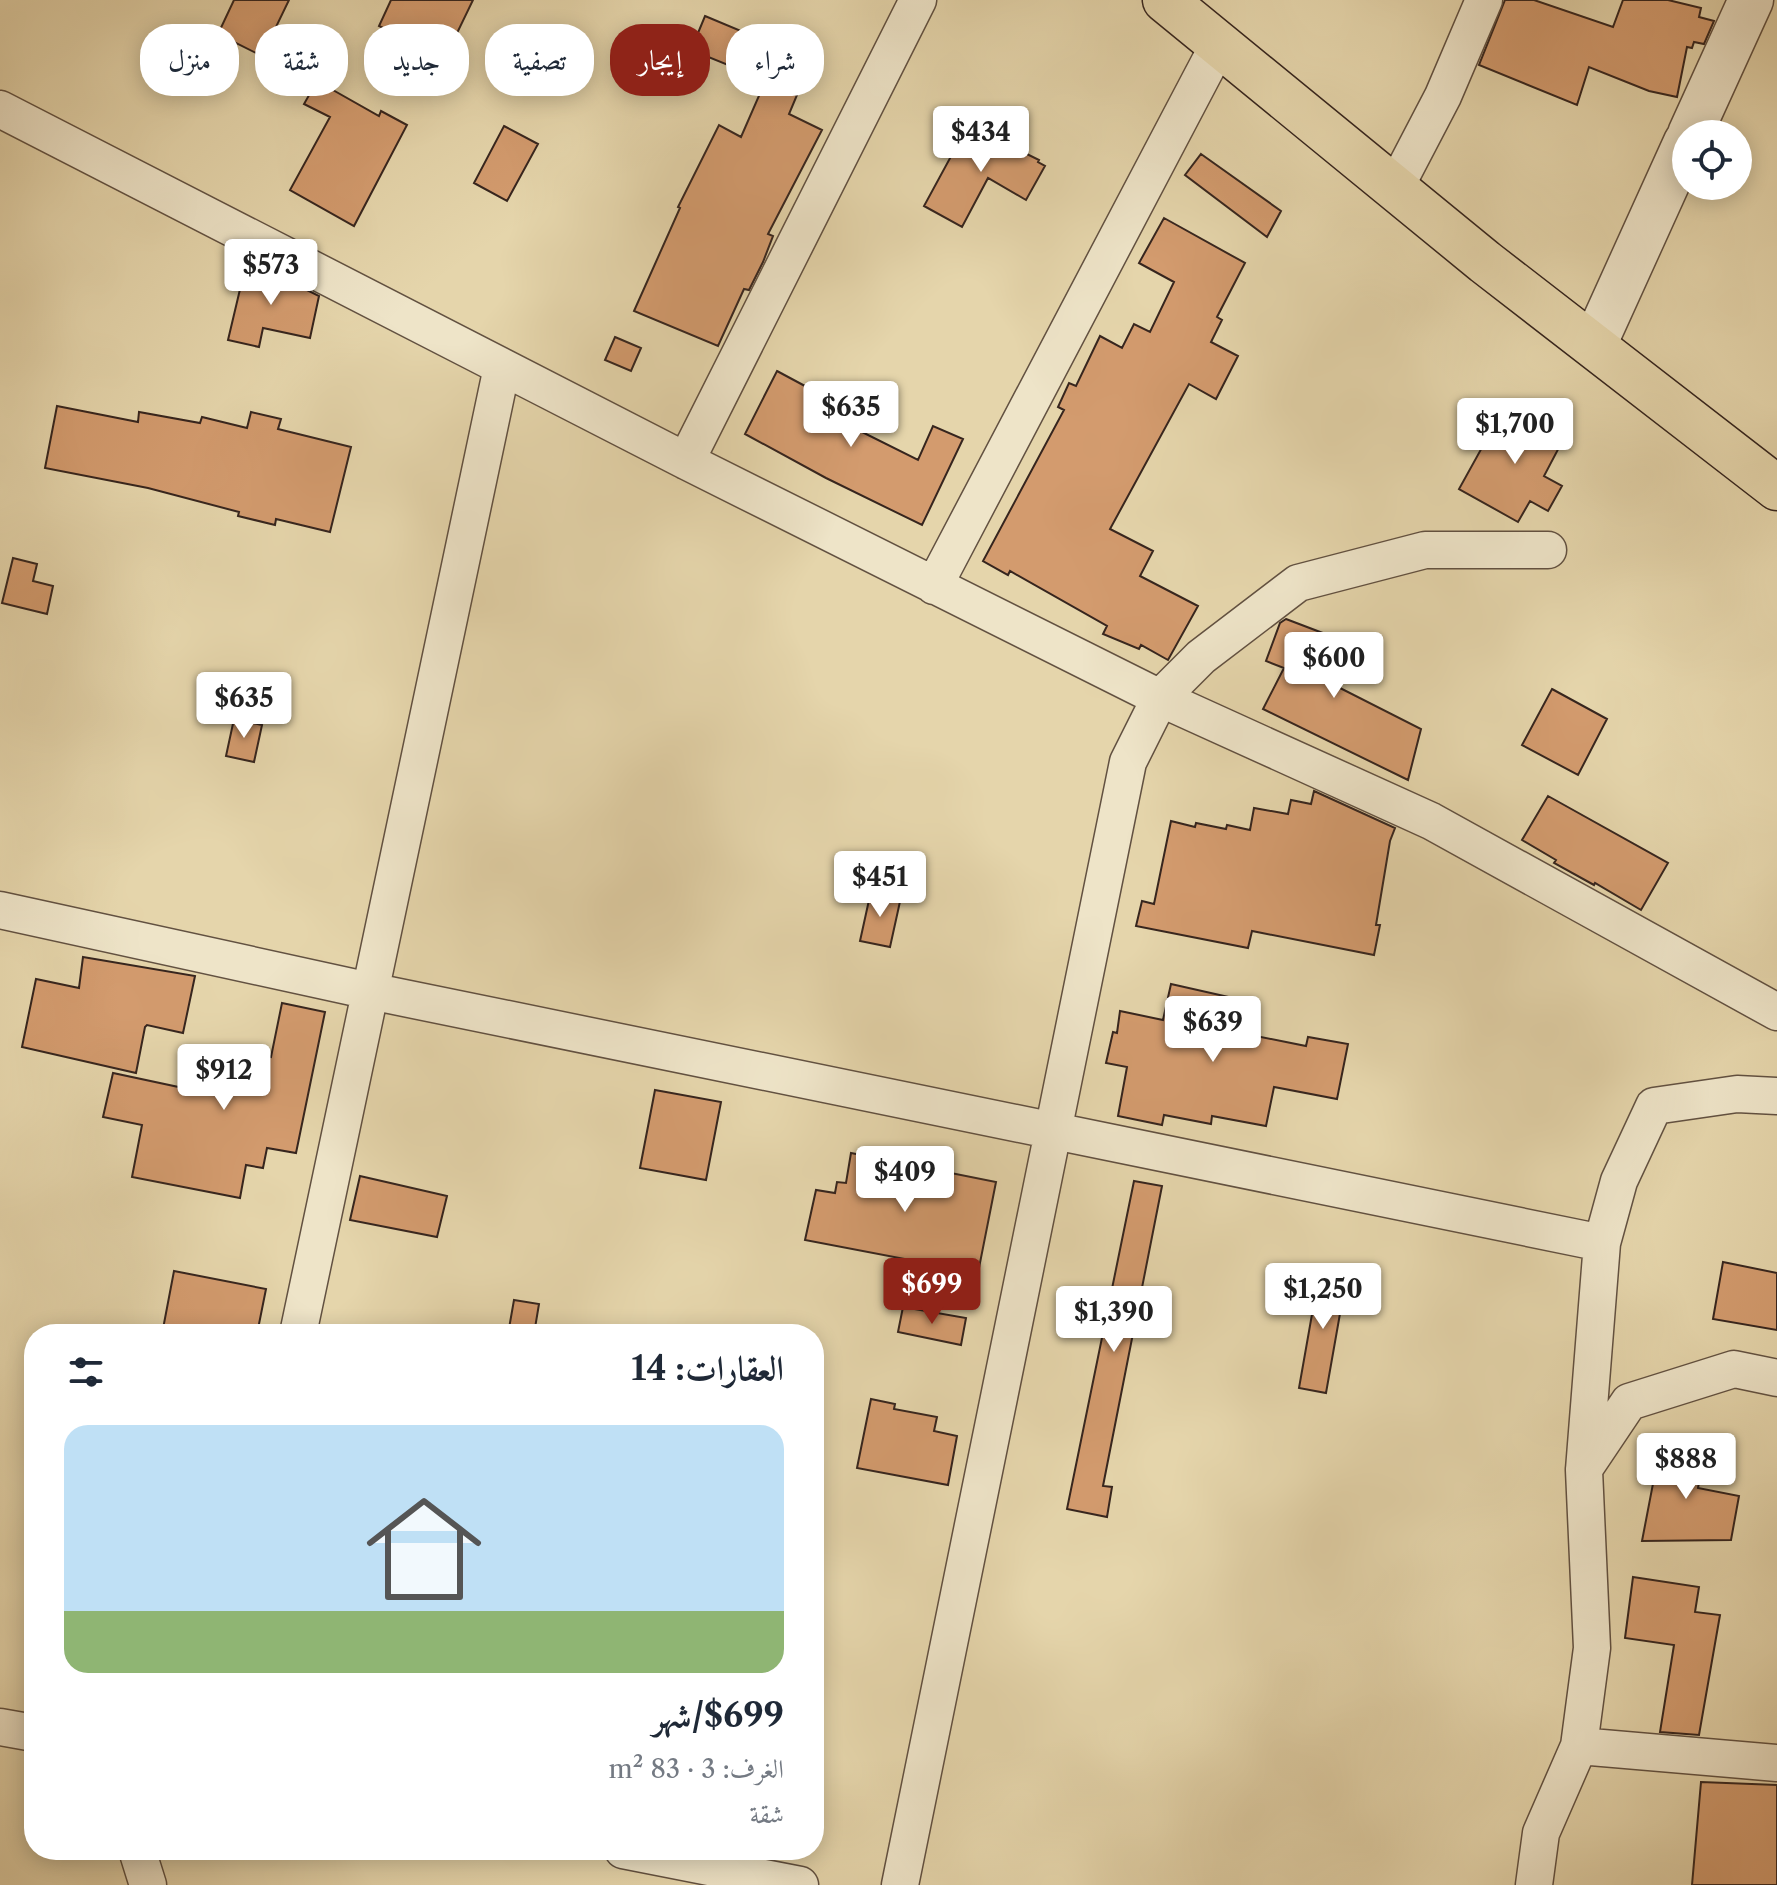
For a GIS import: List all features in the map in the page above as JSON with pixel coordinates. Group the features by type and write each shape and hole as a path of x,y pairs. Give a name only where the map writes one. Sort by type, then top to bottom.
{"main road":[{"path":"1165,0 1395,188 1777,488"}],"street":[{"path":"686,461 918,0"},
{"path":"1395,188 1443,96 1484,0"},
{"path":"1696,120 1751,0"},
{"path":"934,586 1219,44"},
{"path":"0,109 934,586 1160,698 1431,821 1777,1012"},
{"path":"1594,345 1672,173"},
{"path":"300,1324 502,367"},
{"path":"900,1885 1128,762 1160,698 1201,657 1298,583 1425,550 1548,550"},
{"path":"0,910 370,991 1602,1243"},
{"path":"1534,1885 1541,1833 1579,1746 1592,1648 1584,1470 1602,1243 1619,1181 1654,1106 1737,1094 1777,1096"},
{"path":"1584,1470 1629,1402 1734,1369 1777,1378"},
{"path":"0,1727 24,1731"},
{"path":"1579,1746 1777,1763"},
{"path":"140,1860 148,1885"},
{"path":"674,1860 800,1885"}],"building":[{"path":"234,0 289,0 277,24 255,24 255,52 239,44 239,24 223,24"},
{"path":"391,0 473,0 461,24 380,24"},
{"path":"1505,0 1534,0 1613,27 1623,0 1668,0 1701,8 1699,17 1714,21 1704,44 1694,42 1692,48 1687,47 1677,97 1649,91 1589,67 1577,105 1479,65"},
{"path":"705,16 726,25 726,64 710,58 710,24 702,24"},
{"path":"309,96 344,96 379,116 381,111 407,125 354,226 290,190 330,117 304,104"},
{"path":"759,96 797,96 789,114 822,130 768,234 773,236 763,262 749,290 744,289 718,346 634,311 678,207 719,125 741,137"},
{"path":"968,125 1039,160 1045,166 1026,200 988,178 962,227 924,206"},
{"path":"504,126 538,144 507,201 474,183"},
{"path":"1201,154 1281,211 1267,237 1185,175"},
{"path":"1164,218 1245,263 1217,317 1222,320 1211,342 1238,356 1216,399 1189,384 1110,529 1153,551 1140,576 1198,606 1168,660 1141,645 1139,649 1103,634 1107,626 1010,571 1008,575 983,561 1064,410 1058,407 1069,383 1076,386 1100,336 1122,348 1134,324 1150,332 1174,282 1139,263"},
{"path":"246,264 263,268 319,296 310,338 263,328 259,347 228,340"},
{"path":"615,337 641,348 631,371 605,360"},
{"path":"777,371 859,415 852,427 918,460 933,426 963,439 922,525 745,434"},
{"path":"57,406 138,422 139,412 200,423 202,417 247,428 251,412 281,419 278,429 351,447 330,532 276,519 275,525 238,516 239,512 148,488 45,468"},
{"path":"1505,406 1564,438 1544,476 1562,486 1548,511 1530,501 1518,522 1459,489"},
{"path":"13,558 37,564 33,581 53,586 47,614 2,603"},
{"path":"1286,619 1328,635 1354,650 1338,687 1421,729 1408,780 1263,709 1284,668 1266,661 1280,623"},
{"path":"1552,689 1607,719 1578,775 1522,745"},
{"path":"234,719 262,725 254,762 226,756"},
{"path":"1314,791 1395,828 1390,841 1376,925 1380,925 1374,955 1252,931 1248,948 1136,926 1142,901 1154,904 1171,821 1195,827 1196,823 1250,830 1254,808 1288,814 1291,800 1311,804"},
{"path":"1548,796 1668,863 1641,910 1554,863 1556,860 1522,840"},
{"path":"871,891 901,897 890,947 860,941"},
{"path":"83,957 195,976 183,1033 147,1025 136,1073 22,1047 36,979 79,988"},
{"path":"1171,984 1233,998 1226,1030 1306,1046 1308,1037 1348,1044 1337,1099 1274,1087 1266,1126 1212,1116 1211,1124 1164,1115 1162,1125 1118,1116 1127,1067 1106,1063 1113,1032 1117,1033 1120,1011 1163,1020"},
{"path":"282,1003 325,1012 296,1153 267,1148 263,1168 246,1165 240,1198 132,1177 142,1125 103,1117 113,1073 216,1095 225,1048 271,1057"},
{"path":"655,1090 721,1102 706,1180 640,1168"},
{"path":"851,1153 996,1182 978,1273 805,1240 816,1190 835,1193 837,1182 846,1183"},
{"path":"360,1176 447,1196 437,1237 350,1220"},
{"path":"1134,1181 1162,1186 1103,1486 1112,1487 1107,1517 1067,1509"},
{"path":"1723,1262 1777,1273 1777,1330 1713,1319"},
{"path":"1320,1269 1347,1274 1326,1393 1299,1388"},
{"path":"174,1271 266,1289 259,1324 164,1324"},
{"path":"514,1300 539,1304 536,1324 510,1324"},
{"path":"903,1307 966,1318 961,1345 898,1332"},
{"path":"871,1399 895,1404 894,1409 937,1417 934,1431 957,1436 948,1485 857,1468"},
{"path":"1661,1442 1705,1450 1698,1488 1739,1496 1731,1540 1642,1541"},
{"path":"1633,1577 1699,1587 1695,1612 1720,1615 1699,1735 1660,1732 1674,1645 1625,1638"},
{"path":"1701,1782 1777,1785 1777,1885 1692,1885"}]}
